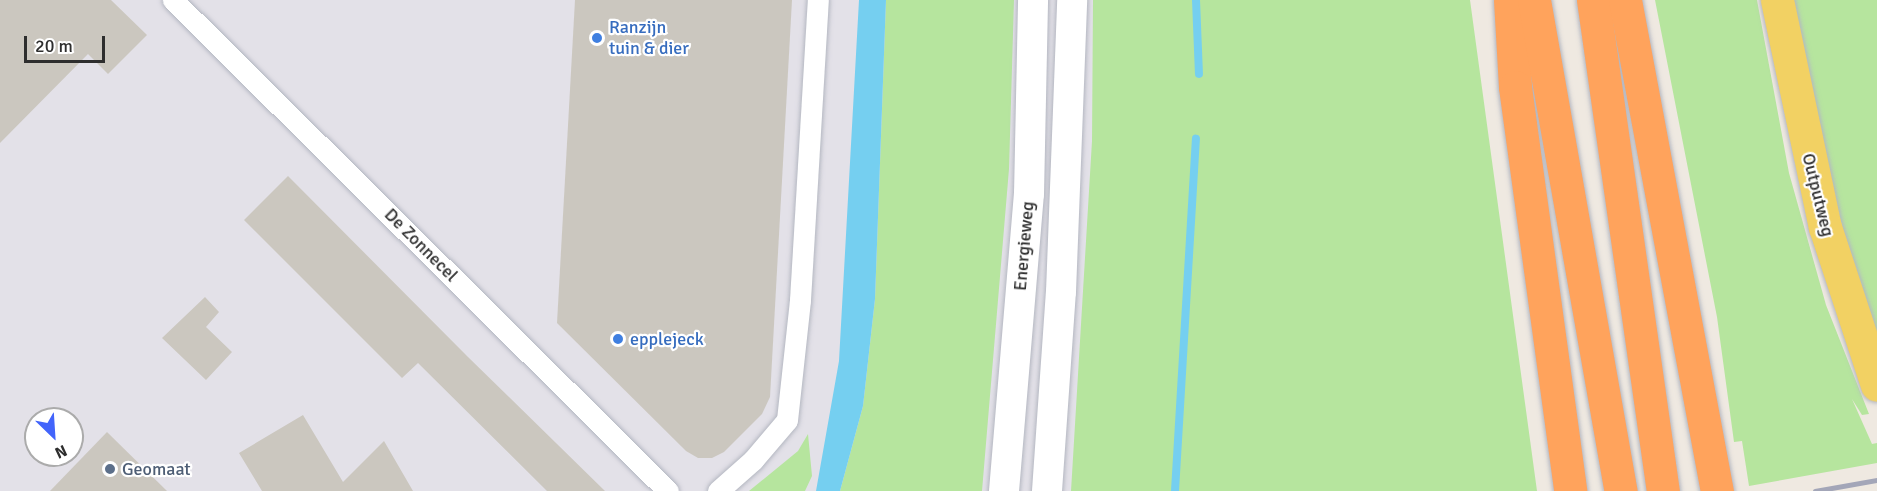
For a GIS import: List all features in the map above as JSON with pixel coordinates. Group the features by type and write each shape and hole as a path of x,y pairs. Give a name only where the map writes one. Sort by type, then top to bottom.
{"highway":[{"path":"1510,0 1515,87 1569,485"},
{"path":"1534,0 1619,481"},
{"path":"1593,0 1660,478"},
{"path":"1625,0 1717,491"}],"main road":[{"name":"Energieweg","path":"1004,491 1029,194 1033,0"},
{"name":"Energieweg","path":"1047,491 1061,292 1072,0"},
{"name":"Outputweg","path":"1777,0 1825,227 1877,385"}],"street":[{"name":"De Zonnecel","path":"173,0 668,491"},
{"path":"718,491 753,460 787,420 800,300 818,0"}],"shaded area":[{"path":"0,0 1397,0 1473,491 0,491"}],"green space":[{"path":"886,0 1014,0 1009,169 982,491 840,491 863,406 875,299"},
{"path":"1093,0 1470,0 1537,491 1071,491 1092,141"},
{"path":"1655,0 1757,0 1789,173 1826,305 1869,414 1862,415 1852,399 1872,444 1877,443 1877,463 1749,486 1742,441 1734,442 1717,317"},
{"path":"1791,0 1877,0 1877,344 1842,229"},
{"path":"808,434 812,476 805,491 749,491 798,451"}],"water":[{"path":"859,0 886,0 875,299 863,406 840,491 816,491 839,361"}],"building":[{"path":"0,0 111,0 147,35 108,74 88,54 0,143"},
{"path":"575,0 792,0 770,397 762,414 724,452 712,458 698,458 686,451 557,323"},
{"path":"288,176 605,491 547,491 418,363 402,378 244,220"},
{"path":"205,297 219,312 206,327 232,352 206,380 162,338"},
{"path":"303,415 343,482 384,441 413,491 262,491 239,453"},
{"path":"107,432 167,491 50,491 73,467 84,467 84,456"}],"waterway":[{"path":"1196,0 1199,74"},
{"path":"1175,491 1196,139"}],"railway":[{"path":"1815,491 1877,480"}],"place":[{"name":"Ranzijn tuin & dier","path":"597,38"},
{"name":"epplejeck","path":"618,339"},
{"name":"Geomaat","path":"110,469"}]}
